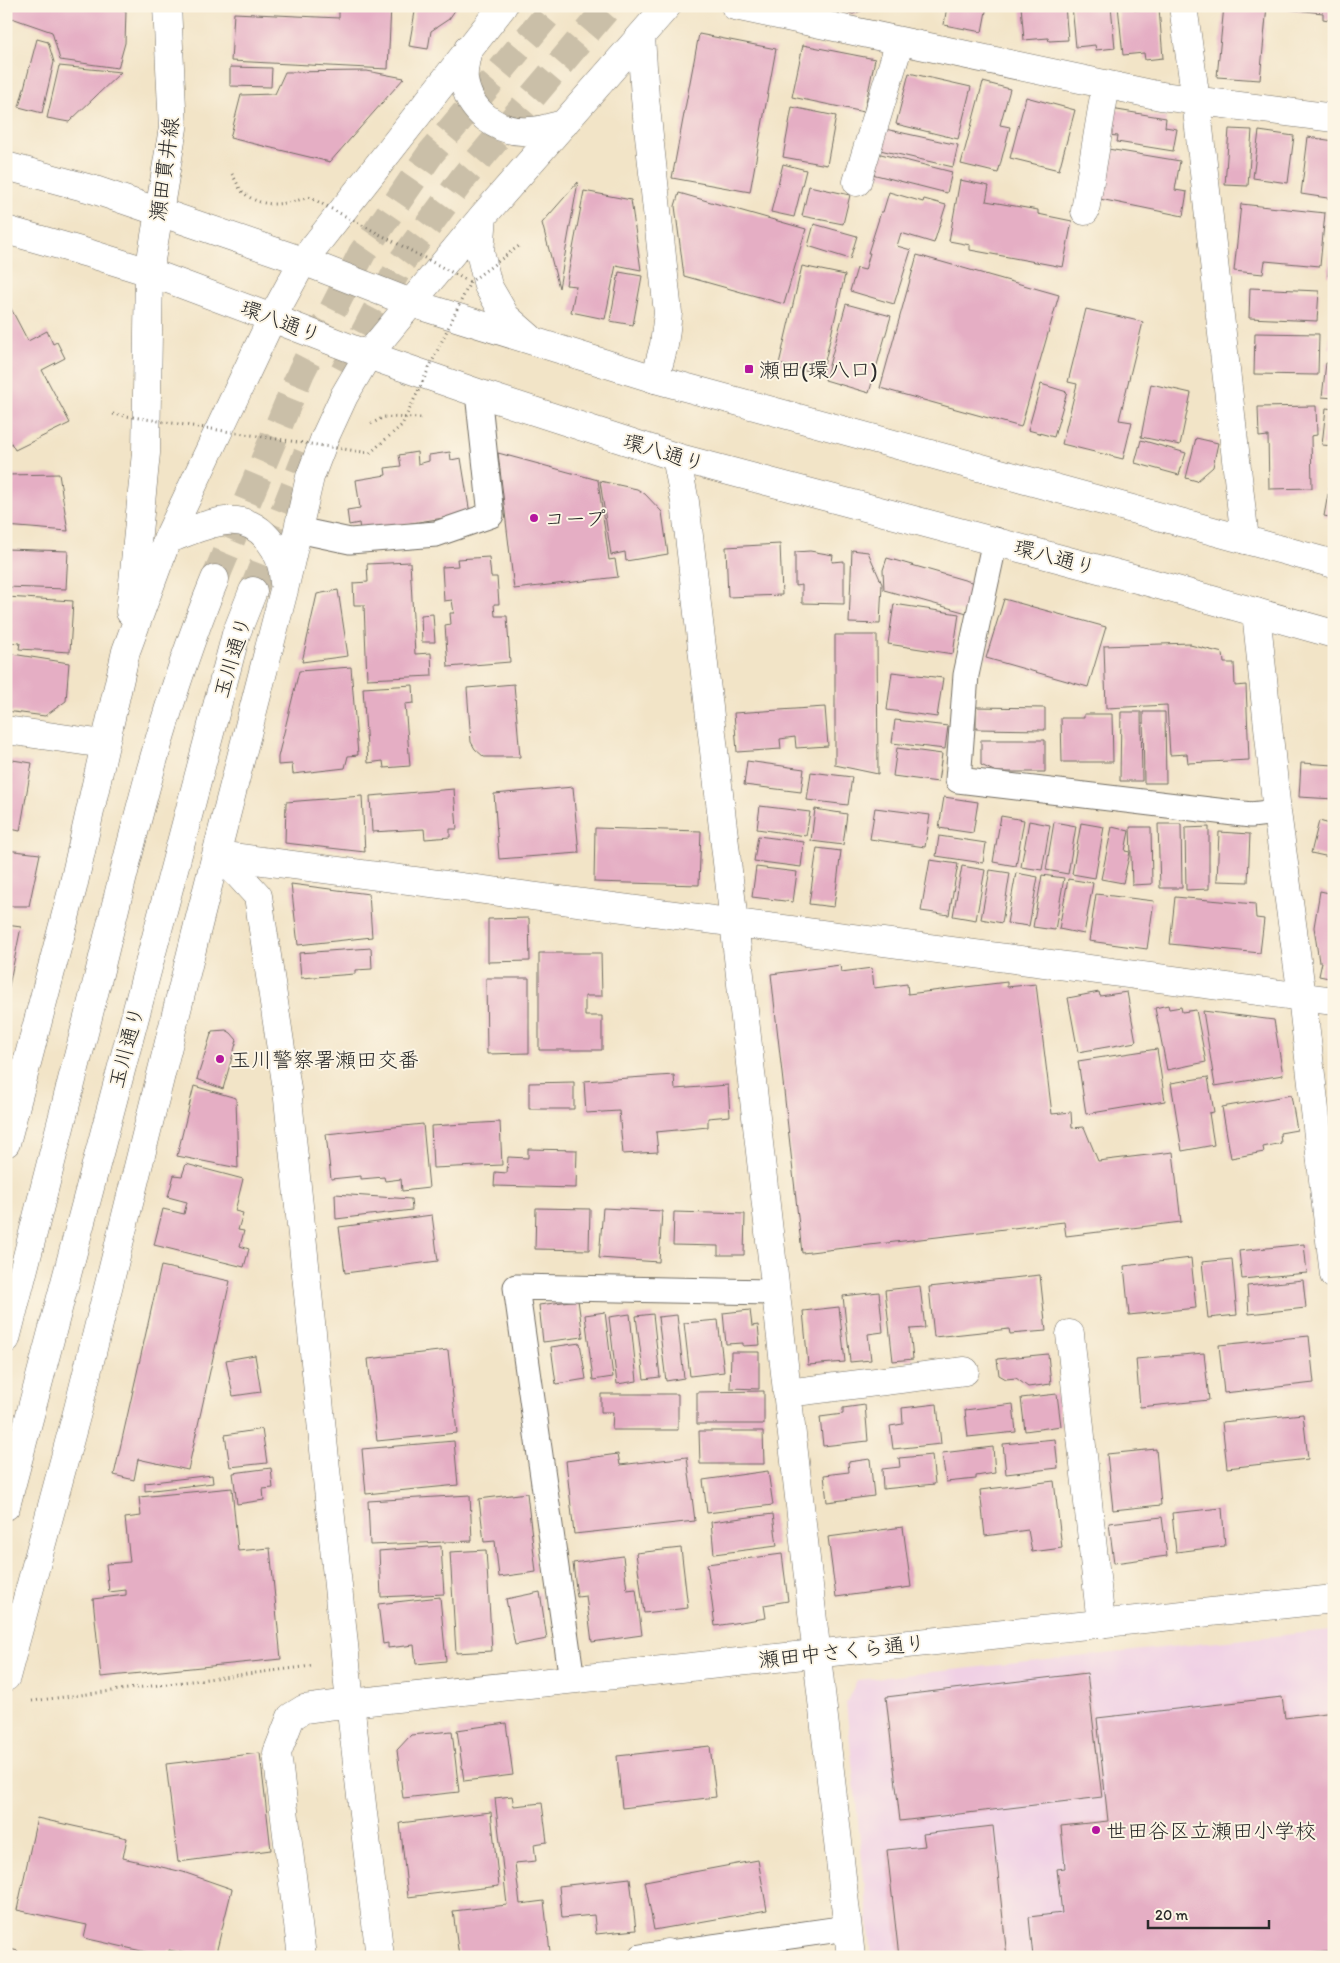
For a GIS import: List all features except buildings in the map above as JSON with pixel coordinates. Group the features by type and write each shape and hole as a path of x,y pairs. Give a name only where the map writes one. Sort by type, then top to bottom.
{"main road":[{"name":"瀬田貫井線","path":"126,651 146,453 149,272 173,128 167,6"},
{"path":"6,1143 73,887 126,651 167,540 272,318 303,261 502,6"},
{"path":"6,1677 78,1409 199,920 284,590 310,477 326,434 344,396 368,355 484,216 667,6"},
{"path":"735,6 1106,84 1196,101 1334,118"},
{"path":"1183,6 1196,101 1245,540"},
{"path":"640,37 668,313 664,345 655,379"},
{"path":"857,182 900,41"},
{"path":"468,49 464,78 468,98 484,118 503,128 529,132 564,124"},
{"path":"1085,211 1106,84"},
{"path":"6,166 95,190 159,211 303,261 411,303 655,379 1334,564"},
{"path":"484,216 480,252 488,286 506,317 534,342"},
{"name":"環八通り","path":"6,230 149,272 368,355 478,394 676,457 995,540 1334,634"},
{"path":"676,457 685,502 734,922 850,1957"},
{"path":"167,540 227,520 249,524 266,536 277,552 283,571 284,590"},
{"name":"玉川通り","path":"6,1339 60,1134 141,798 199,618 215,579"},
{"name":"玉川通り","path":"6,1506 236,634 253,592"},
{"path":"1256,612 1277,812 1302,996 1334,1275"},
{"path":"6,730 104,744"},
{"path":"217,855 1334,1001"},
{"path":"217,855 258,896 287,1089 350,1703 380,1957"},
{"path":"1070,1334 1101,1624"},
{"path":"787,1393 965,1371"},
{"name":"瀬田中さくら通り","path":"302,1957 277,1753 291,1717 304,1710 350,1703 1334,1599"}],"lane":[{"path":"298,530 350,541 436,534 491,515 478,394"},
{"path":"995,540 966,675 958,780 1251,816 1277,812"},
{"path":"572,1680 516,1287 776,1292"},
{"path":"658,1956 847,1928"}],"path":[{"path":"232,174 244,193 260,203 284,205 309,197 470,282"},
{"path":"113,414 370,452 402,425 470,282 519,246"},
{"path":"364,429 384,417 422,418"},
{"path":"343,448 347,443"},
{"path":"24,1702 346,1662"}],"shaded area":[{"name":"世田谷区立瀬田小学校","path":"1331,1630 1334,1632 1334,1957 872,1957 846,1703 857,1680"}],"tunnel":[{"path":"215,579 301,372 362,253 431,153 555,6"},
{"path":"344,372 402,261 464,177 609,6"},
{"path":"253,591 307,454"}],"place":[{"name":"瀬田(環八口)","path":"749,369"},
{"name":"コープ","path":"534,518"},
{"name":"玉川警察署瀬田交番","path":"220,1059"},
{"name":"世田谷区立瀬田小学校","path":"1096,1830"}]}
